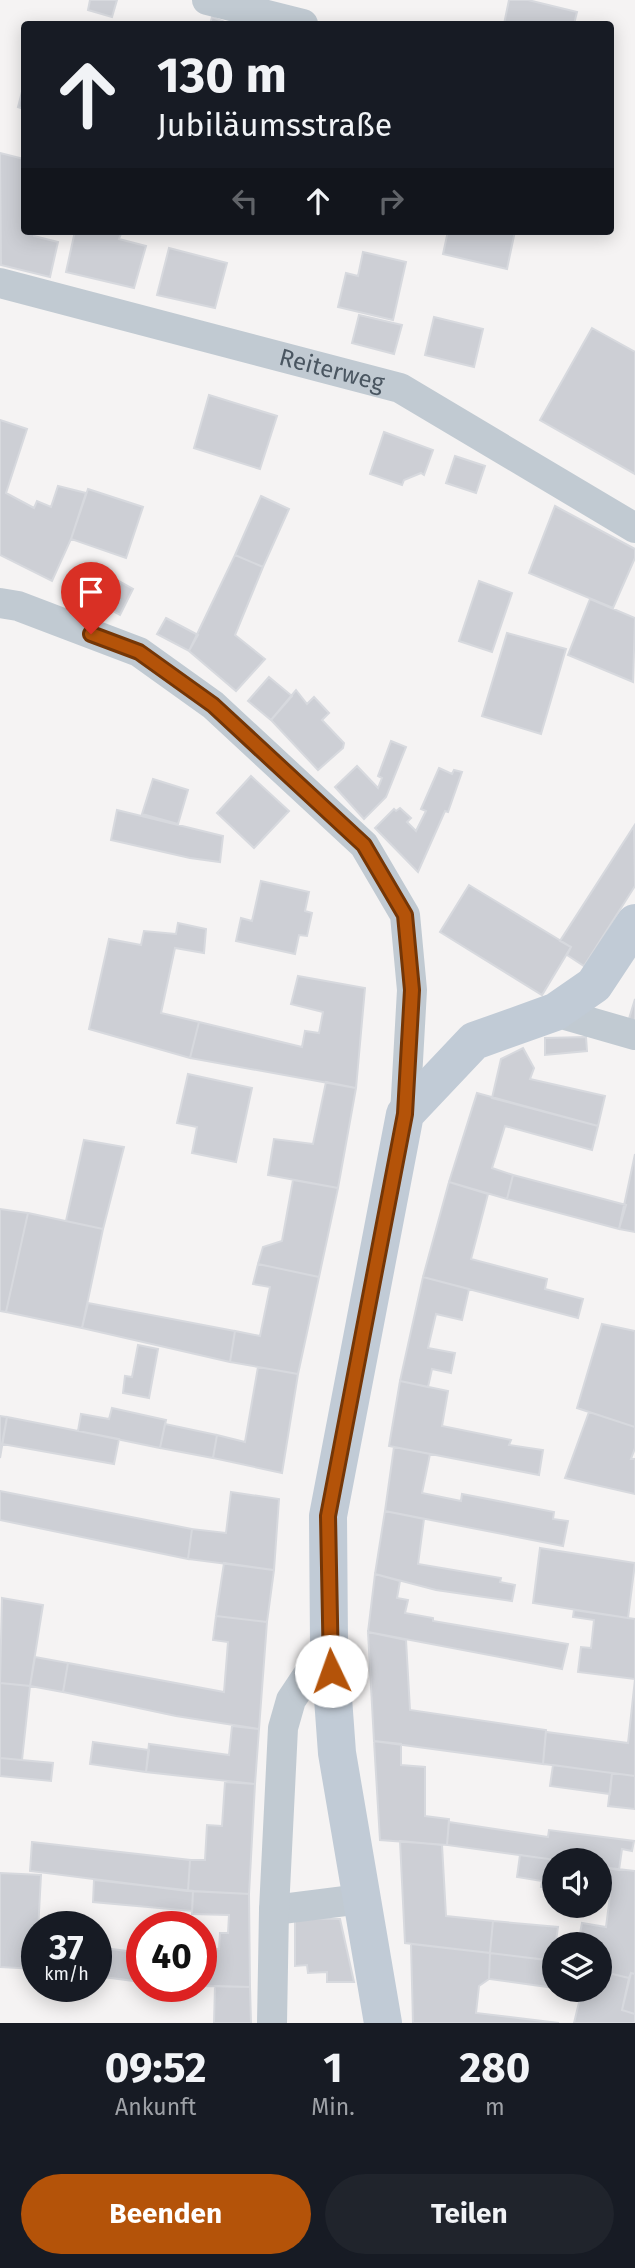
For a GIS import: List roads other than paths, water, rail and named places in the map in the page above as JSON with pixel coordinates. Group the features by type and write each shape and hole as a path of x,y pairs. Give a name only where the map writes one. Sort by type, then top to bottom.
{"street":[{"path":"207,0 291,21"},
{"name":"Reiterweg","path":"0,283 400,388 635,528"},
{"path":"0,603 18,606 139,652 213,705 364,845 405,915 412,990 405,1114 328,1516 329,1643 337,1753 383,2023"},
{"path":"405,1114 474,1041 555,1012 594,985 635,923"},
{"path":"555,1012 635,1035"},
{"path":"272,2023 274,1910 283,1728 291,1700 329,1643"},
{"path":"274,1910 361,1899"}]}
